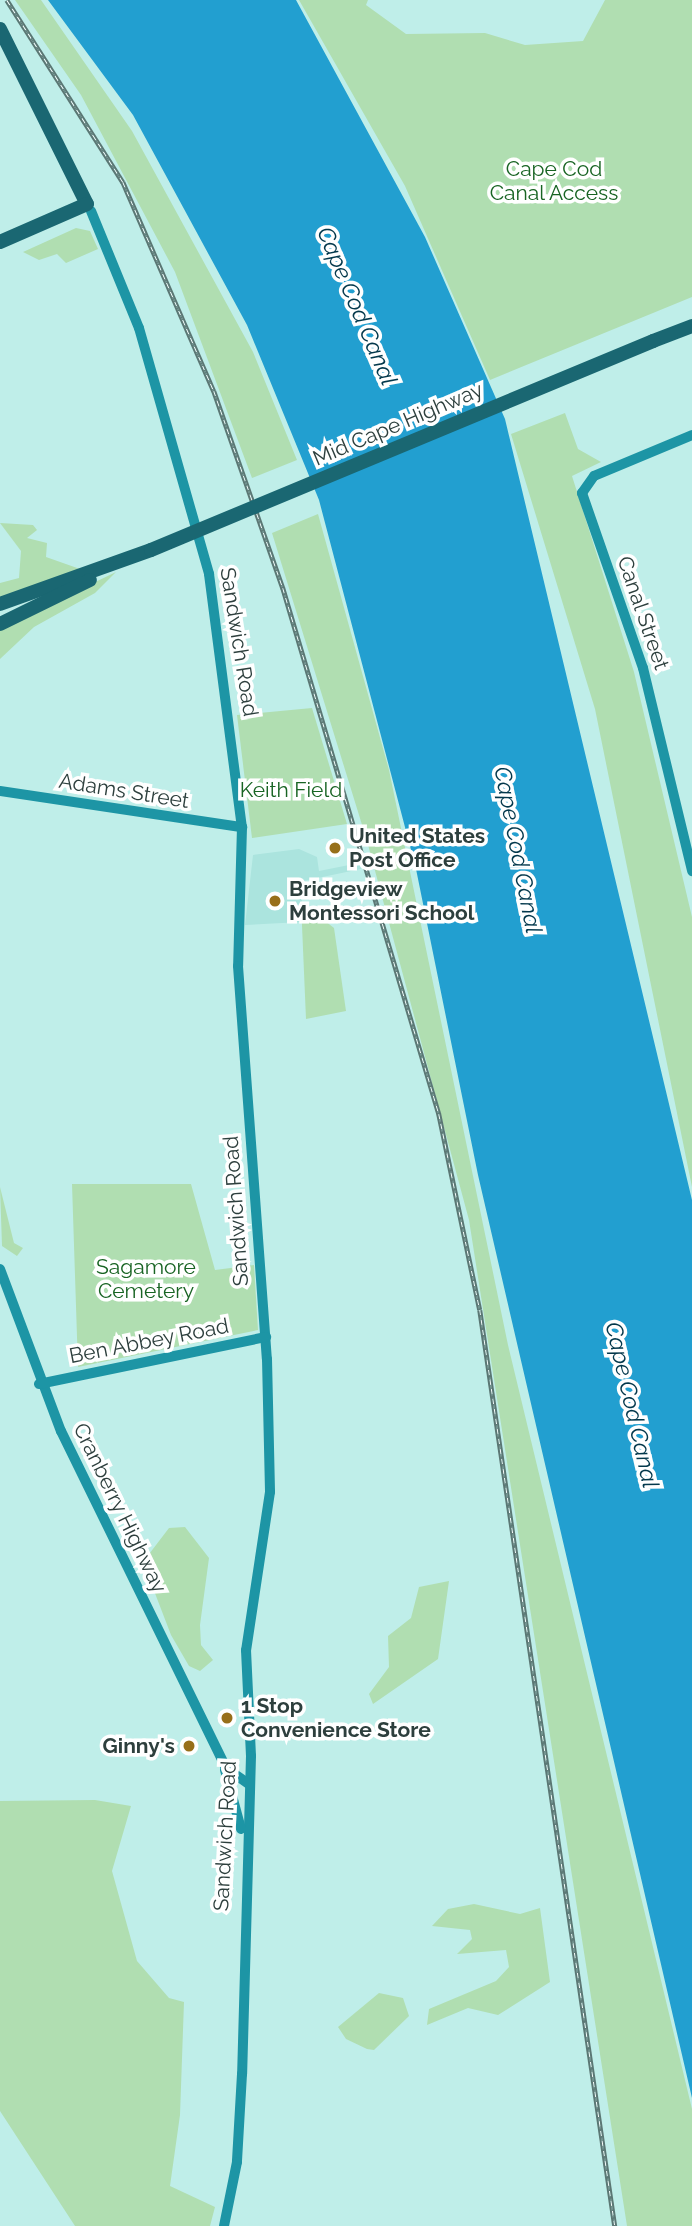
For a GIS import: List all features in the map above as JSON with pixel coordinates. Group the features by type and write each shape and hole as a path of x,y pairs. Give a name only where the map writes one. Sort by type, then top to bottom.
{"highway":[{"name":"Sandwich Road","path":"0,29 89,207"},
{"path":"65,213 75,175"},
{"path":"0,242 65,213 89,207"},
{"path":"0,252 89,207"},
{"name":"Mid Cape Highway","path":"0,613 692,326"},
{"path":"0,624 121,562"},
{"name":"Mid Cape Highway","path":"0,604 121,562"}],"main road":[{"name":"Sandwich Road","path":"89,207 142,337 209,574 242,827 238,966 266,1338 270,1508 246,1650 249,1783 244,1846 239,2127 224,2226"},
{"name":"Canal Street","path":"692,435 594,476 582,493 645,676 692,871"},
{"name":"Adams Street","path":"0,791 242,827"},
{"name":"Cranberry Highway","path":"0,1269 39,1384 221,1758 231,1775 249,1783"},
{"name":"Ben Abbey Road","path":"39,1384 266,1338"},
{"name":"Cranberry Highway","path":"221,1758 244,1846"}],"shaded area":[{"name":"Bridgeview Montessori School","path":"299,849 317,857 319,871 359,863 361,869 303,881 301,922 245,925 253,855"}],"green space":[{"path":"15,0 41,0 132,131 253,352 297,460 252,478 175,272 81,95"},
{"name":"Cape Cod Canal Access","path":"299,0 368,0 366,5 406,34 485,33 525,45 583,41 605,0 692,0 692,297 490,380 405,186"},
{"path":"76,228 90,231 98,249 66,263 57,254 39,260 23,252"},
{"path":"565,413 578,449 601,462 572,476 634,672 692,917 692,1187 595,709 511,434"},
{"path":"318,514 389,770 508,1345 692,2109 692,2226 627,2226 469,1220 367,841 272,533"},
{"path":"0,523 33,525 37,530 27,538 47,543 46,557 80,569 0,598 0,583 19,578 21,551"},
{"path":"116,572 95,593 34,627 0,659 0,628"},
{"name":"Keith Field","path":"312,708 347,824 252,838 237,715"},
{"path":"301,902 334,928 346,1011 306,1019"},
{"name":"Sagamore Cemetery","path":"72,1184 191,1184 215,1270 254,1265 258,1330 78,1367"},
{"path":"0,1187 14,1243 23,1248 17,1256 2,1246"},
{"path":"185,1527 209,1558 200,1625 201,1645 213,1660 200,1671 189,1666 171,1635 143,1562 169,1528"},
{"path":"449,1581 438,1659 373,1704 369,1694 389,1667 388,1636 411,1618 419,1587"},
{"path":"95,1800 131,1806 112,1871 137,1961 169,1998 184,2002 180,2115 170,2186 215,2207 210,2226 75,2226 0,2111 0,1801"},
{"path":"474,1904 520,1914 540,1908 550,1982 498,2015 468,2008 427,2025 429,2009 496,1981 509,1967 506,1950 457,1954 472,1939 470,1930 432,1926 448,1909"},
{"path":"379,1993 403,1998 409,2016 374,2050 367,2049 346,2039 338,2027"}],"water":[{"name":"Cape Cod Canal","path":"48,0 296,0 425,237 505,419 692,1200 692,2098 478,1175 416,869 319,500 247,325 133,115"}],"railway":[{"path":"7,0 123,182 214,391 283,588 439,1114 480,1310 615,2226"}],"place":[{"name":"United States Post Office","path":"335,848"},
{"name":"Bridgeview Montessori School","path":"275,901"},
{"name":"1 Stop Convenience Store","path":"227,1718"},
{"name":"Ginny's","path":"189,1746"}]}
